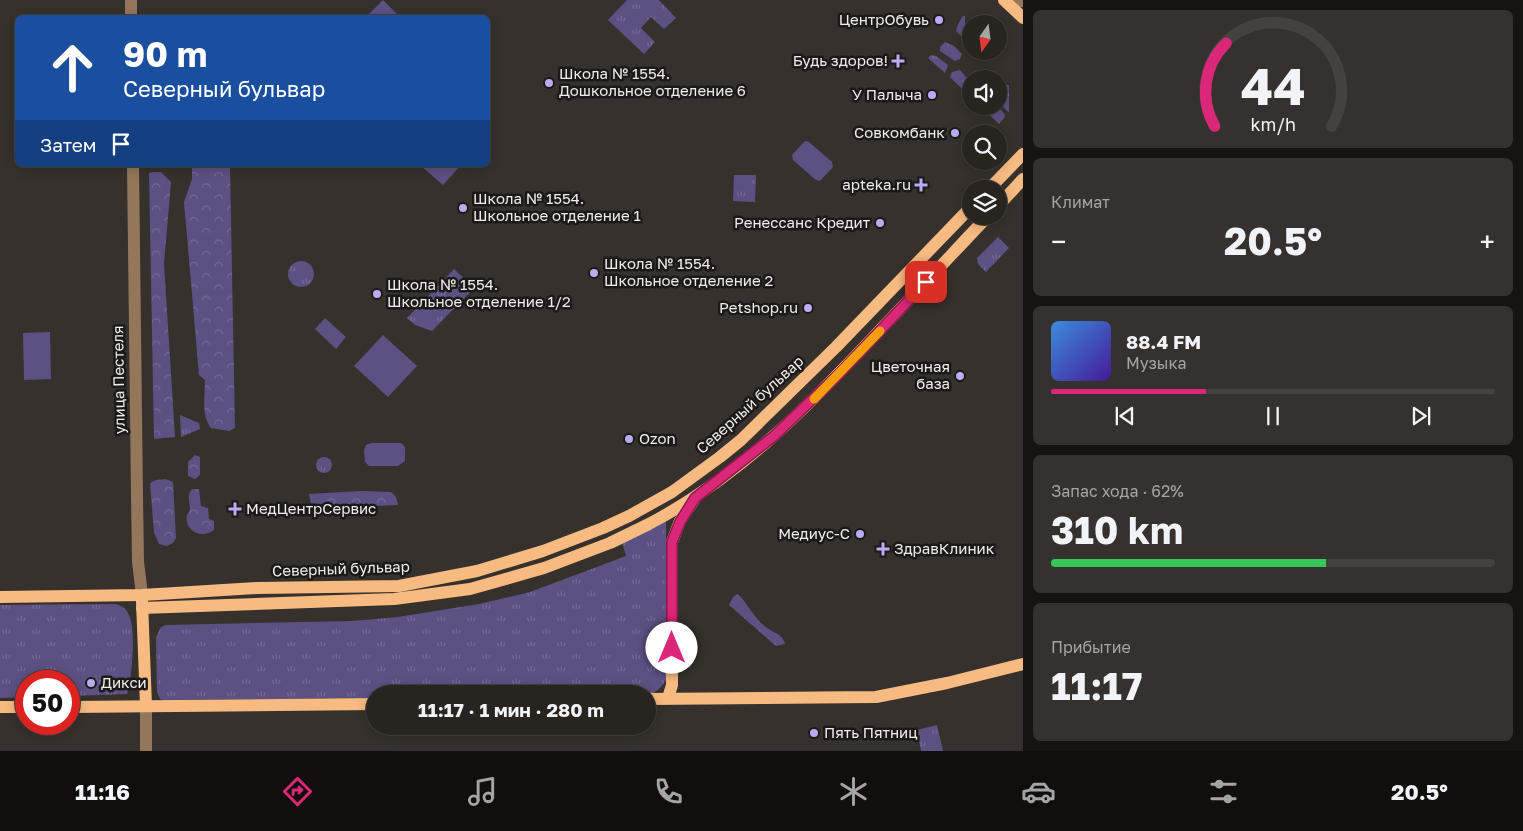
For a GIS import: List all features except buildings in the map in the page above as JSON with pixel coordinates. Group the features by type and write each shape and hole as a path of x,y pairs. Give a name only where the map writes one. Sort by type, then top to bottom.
{"main road":[{"path":"1005,2 1023,18"},
{"path":"998,180 1023,154"},
{"path":"1007,196 1023,179"},
{"name":"Северный бульвар","path":"142,601 257,588 399,586 477,571 543,552 629,516 672,492 741,440 836,347 962,216"},
{"name":"Северный бульвар","path":"0,597 142,601 394,599 470,589 544,568 610,543 648,525 695,498 774,436 820,392 979,225"},
{"path":"668,698 672,685 672,542 680,522 695,498"},
{"path":"142,601 146,706"},
{"path":"656,699 876,697 947,683 1023,664"},
{"path":"80,707 366,704"},
{"path":"0,707 15,707"}],"street":[{"path":"131,0 131,15"},
{"path":"1005,2 1023,1"},
{"name":"улица Пестеля","path":"133,167 138,562 142,601"},
{"path":"146,706 146,751"}],"green space":[{"path":"383,0 398,15 368,15"},
{"path":"627,0 659,0 676,18 664,29 651,17 641,28 655,42 644,54 608,20"},
{"path":"962,18 962,37 956,31"},
{"path":"945,42 954,46 962,54 960,59 955,61 940,51 940,47"},
{"path":"931,55 936,56 948,65 945,73 928,58"},
{"path":"960,70 962,72 962,89 950,77 952,72"},
{"path":"1007,85 1009,85 1009,112 1007,110"},
{"path":"990,115 1005,115 999,124"},
{"path":"805,141 809,142 832,162 833,167 820,181 816,180 793,160 792,155"},
{"path":"192,167 230,167 235,428 229,431 211,428 208,423 204,405 205,380 199,375 184,202 192,179"},
{"path":"422,167 459,167 443,185"},
{"path":"161,172 171,182 164,264 175,437 154,439 149,173"},
{"path":"734,175 756,175 755,202 733,201"},
{"path":"998,237 1009,248 986,272 978,264 977,258"},
{"path":"301,261 310,265 314,274 310,283 301,287 292,283 288,274 292,265"},
{"path":"454,269 474,288 432,331 415,325 407,318"},
{"path":"325,318 346,337 336,349 315,329"},
{"path":"50,332 51,379 24,380 23,333"},
{"path":"383,335 417,366 388,397 354,366"},
{"path":"180,415 199,423 200,429 181,437"},
{"path":"371,443 401,443 405,447 405,461 398,466 369,466 365,462 364,450 366,445"},
{"path":"195,455 200,457 200,475 195,479 188,476 188,462"},
{"path":"321,457 327,457 332,462 330,471 321,473 316,468 316,462"},
{"path":"166,479 173,482 176,538 173,543 167,546 159,544 154,533 150,483"},
{"path":"192,489 199,489 201,506 208,508 209,519 214,521 214,530 210,533 200,534 191,530 188,526 189,496"},
{"path":"360,491 391,492 396,497 398,505 324,508 311,503 309,494"},
{"path":"666,521 667,676 664,683 656,691 656,685 366,685 366,698 163,700 160,699 157,692 156,637 161,627 166,625 352,621 398,617 479,604 530,592 626,556 622,542"},
{"path":"737,594 760,622 780,636 785,644 776,646 729,605"},
{"path":"116,604 123,607 131,620 133,641 131,677 127,694 80,696 80,670 15,670 15,697 0,698 0,605"},
{"path":"937,725 943,751 921,751 917,730"}],"slow traffic":[{"path":"814,399 880,331"}],"place":[{"name":"ЦентрОбувь","path":"939,20"},
{"name":"Будь здоров!","path":"898,61"},
{"name":"Школа № 1554. Дошкольное отделение 6","path":"549,83"},
{"name":"У Палыча","path":"932,95"},
{"name":"Совкомбанк","path":"955,133"},
{"name":"apteka.ru","path":"921,185"},
{"name":"Школа № 1554. Школьное отделение 1","path":"463,208"},
{"name":"Ренессанс Кредит","path":"880,223"},
{"name":"Школа № 1554. Школьное отделение 2","path":"594,273"},
{"name":"Школа № 1554. Школьное отделение 1/2","path":"377,294"},
{"name":"Petshop.ru","path":"808,308"},
{"name":"Цветочная база","path":"960,376"},
{"name":"Ozon","path":"629,439"},
{"name":"МедЦентрСервис","path":"235,509"},
{"name":"Медиус-С","path":"860,534"},
{"name":"ЗдравКлиник","path":"883,549"},
{"name":"Дикси","path":"91,683"},
{"name":"Пять Пятниц","path":"814,733"}],"route":[{"path":"672,648 672,542 680,522 695,498 774,436 840,373 926,282"}]}
